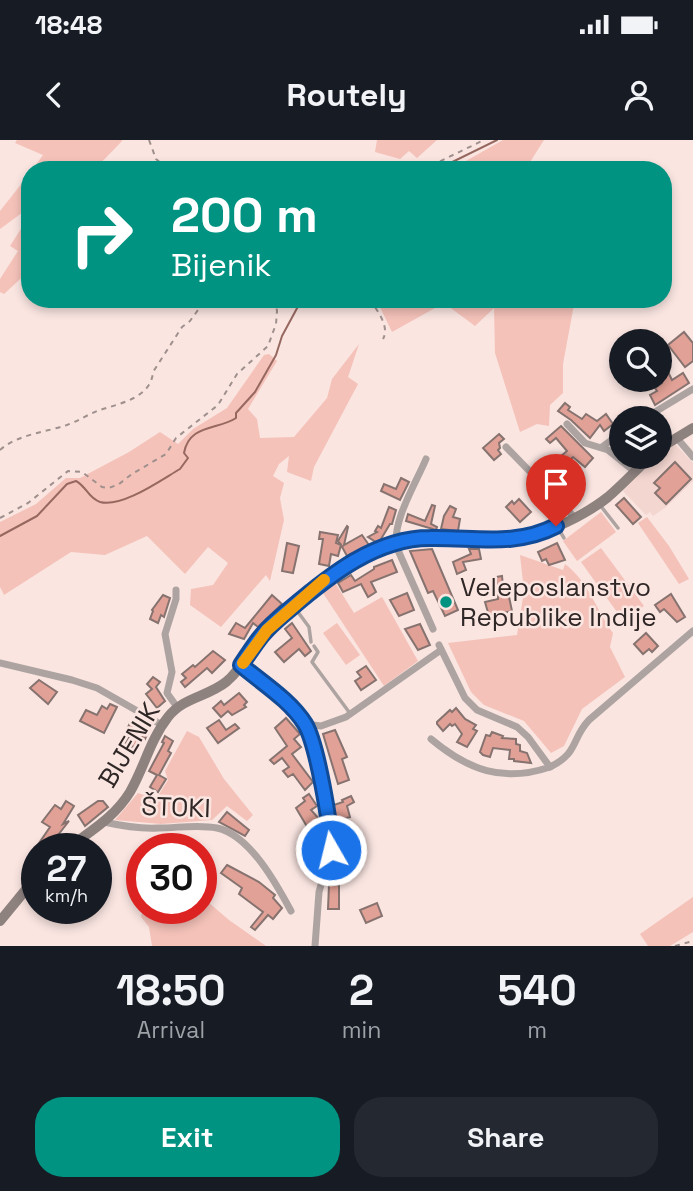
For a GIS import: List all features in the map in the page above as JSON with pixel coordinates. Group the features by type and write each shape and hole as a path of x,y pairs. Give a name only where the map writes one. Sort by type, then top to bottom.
{"main road":[{"path":"672,440 693,428"},
{"name":"BIJENIK","path":"89,833 104,822 130,792 148,748 177,707 224,684 241,665 258,639 340,569 395,542 433,538 510,540 528,537 556,526 599,503 636,469"},
{"path":"0,921 21,895"}],"street":[{"path":"665,406 693,389"},
{"path":"567,424 585,443 602,447 634,471"},
{"path":"676,437 693,457"},
{"path":"602,447 609,442"},
{"path":"506,447 574,517"},
{"path":"426,458 398,525 395,542 433,629"},
{"path":"176,590 176,599 165,634 172,672 167,693 177,707"},
{"path":"431,738 457,759 492,772 523,774 550,766 568,757 589,720 693,631"},
{"path":"305,724 321,726 351,714 440,648 465,698 477,710 517,727 550,766"},
{"path":"0,663 97,688 162,725"},
{"path":"241,665 286,703 305,724 321,779 331,856 319,892 315,946"},
{"name":"ŠTOKI","path":"104,822 139,828 211,827 224,830 264,865 291,911"}],"lane":[{"path":"599,503 618,527"},
{"path":"556,526 564,538"},
{"path":"294,606 309,627 310,642"},
{"path":"314,646 318,652 312,662 351,714"}],"path":[{"path":"149,140 158,161"},
{"path":"441,161 484,140"},
{"path":"0,450 133,399 153,378 153,372 182,327 199,308"},
{"path":"0,518 28,503 68,471 82,472 102,487 109,488 120,484 166,454 176,438 218,405 237,374 268,346 276,324 276,308"},
{"path":"375,308 385,326 383,339"},
{"path":"675,946 693,941"}],"shaded area":[{"path":"17,140 122,140 103,161 39,161 43,155 15,143"},
{"path":"377,140 437,140 417,158 409,151 400,159 375,152"},
{"path":"503,140 544,140 531,161 466,161"},
{"path":"21,184 21,214 0,229 0,211"},
{"path":"21,229 21,278 4,294 0,292 0,279 18,251 10,246"},
{"path":"380,308 435,308 392,332"},
{"path":"451,308 494,308 475,326"},
{"path":"494,308 573,308 563,364 563,393 550,405 549,426 537,424 520,432 495,353"},
{"path":"359,344 348,377 358,384 314,467 311,481 287,472 289,456 279,464 273,476 284,483 280,498 284,520 270,581 266,575 221,627 190,605 191,589 213,585 228,563 208,547 185,574 147,536 105,555 71,552 4,595 0,587 0,522 36,504 66,478 80,478 160,432 178,444 193,429 227,408 264,355 269,354 277,361 248,409 257,419 260,438 294,437 327,398 332,379"},
{"path":"675,444 693,463 693,481 666,507 653,516 650,512 646,515 623,491 644,469 672,469 672,446"},
{"path":"601,512 616,532 577,561 563,541"},
{"path":"647,517 689,579 679,584 638,523"},
{"path":"601,548 644,606 622,619 581,562"},
{"path":"520,555 563,570 565,564 580,579 613,633 610,647 625,677 582,709 564,746 551,753 524,721 484,705 471,692 448,643 517,635 524,591"},
{"path":"334,581 354,613 382,597 418,661 384,686 321,590"},
{"path":"337,623 360,655 346,665 323,633"},
{"path":"187,731 199,737 224,779 253,815 247,821 227,806 212,820 161,824 115,820 138,793 156,799 168,780 165,771"},
{"path":"693,897 693,932 670,946 648,946 640,934"},
{"path":"217,910 266,946 152,946 147,924 217,924"}],"building":[{"path":"684,332 693,343 693,361 685,367 672,350 672,342"},
{"path":"683,373 689,383 655,405 650,395 655,392 672,392 672,380"},
{"path":"565,403 570,407 568,410 582,419 586,414 597,421 606,414 609,427 604,431 600,425 590,438 558,411"},
{"path":"561,426 593,458 585,467 573,457 567,463 560,457 567,451 556,438 550,443 546,439"},
{"path":"499,434 504,439 499,443 498,450 501,454 494,460 483,448"},
{"path":"675,462 691,479 666,504 655,493 660,488 654,483 668,469 672,469"},
{"path":"401,478 409,482 400,500 381,491 384,484 396,489"},
{"path":"624,498 641,517 633,524 616,505"},
{"path":"519,499 531,512 520,522 506,507"},
{"path":"432,505 435,506 431,524 437,527 436,530 406,521 408,514 425,521"},
{"path":"450,506 456,509 453,517 460,519 458,531 441,529"},
{"path":"389,507 396,510 392,524 376,542 368,537 377,532 375,531 378,526 381,528"},
{"path":"347,526 344,545 362,535 369,545 347,556 338,541"},
{"path":"320,532 338,535 336,543 341,545 338,556 331,554 329,566 319,564 323,539 319,539"},
{"path":"287,543 299,546 293,573 282,571"},
{"path":"557,543 565,560 549,565 546,559 542,561 538,552"},
{"path":"432,549 458,610 445,616 433,591 428,593 410,551"},
{"path":"469,549 479,549 481,559 463,562 466,570 457,574 453,562 471,554"},
{"path":"392,560 397,572 371,582 376,592 368,597 361,584 343,592 338,583 351,575 355,581 374,567"},
{"path":"502,576 503,586 516,584 517,591 508,592 512,611 489,616 485,602 498,599 496,577"},
{"path":"407,593 414,610 399,616 390,600"},
{"path":"671,594 685,617 677,622 664,609 660,612 655,605"},
{"path":"163,595 170,598 164,617 161,615 158,623 150,619 152,610"},
{"path":"272,595 282,604 258,627 253,623 244,639 229,634 236,623 245,628"},
{"path":"292,623 311,651 305,656 299,649 284,662 275,652 292,638 285,629"},
{"path":"420,624 430,645 418,650 405,629"},
{"path":"646,633 658,646 652,652 649,649 643,654 634,644"},
{"path":"213,651 225,660 212,673 207,668 185,687 181,682 186,678 182,674 193,665 195,667"},
{"path":"366,666 376,680 361,690 355,681 361,677 357,672"},
{"path":"153,677 160,682 156,687 165,701 157,708 146,694 152,689 147,684"},
{"path":"39,680 57,692 48,704 30,688"},
{"path":"239,693 247,702 244,705 246,707 232,715 228,711 221,717 213,708 221,701 224,705"},
{"path":"110,704 117,707 104,733 80,721 86,710 97,715 102,706 107,709"},
{"path":"456,708 465,719 476,725 473,729 477,731 467,747 457,742 462,734 455,724 450,724 443,731 437,724 450,710 452,712"},
{"path":"286,718 300,734 294,739 301,747 292,754 313,782 305,790 293,774 288,777 283,771 289,767 282,758 274,764 270,760 287,746 275,728"},
{"path":"141,720 151,726 145,739 142,737 136,748 124,746 132,732 127,729 130,723 137,726"},
{"path":"219,720 226,730 235,724 239,728 218,743 207,728"},
{"path":"335,730 347,757 342,759 349,780 338,784 323,734"},
{"path":"492,732 503,736 502,738 516,739 520,751 527,753 531,763 509,759 510,750 493,748 490,757 483,755 480,752 486,735 490,736"},
{"path":"165,736 173,741 168,751 171,753 159,775 166,779 158,792 150,787 157,775 149,771"},
{"path":"309,794 317,806 311,810 320,820 321,829 312,835 296,808"},
{"path":"351,796 354,802 347,806 350,817 336,821 331,806"},
{"path":"66,801 74,806 63,824 69,821 60,833 46,833 50,827 42,822 55,805 61,809"},
{"path":"98,801 103,801 108,807 85,826 78,815"},
{"path":"227,812 249,830 245,836 219,822"},
{"path":"227,865 259,882 275,895 273,898 282,908 273,919 268,915 255,930 251,927 263,912 239,894 242,888 221,873"},
{"path":"329,885 339,885 339,909 328,909"},
{"path":"377,903 382,916 366,923 360,910"}],"waterway":[{"path":"454,161 497,140"},
{"path":"0,536 37,516 67,484 76,481 96,500 109,503 141,492 180,469 188,458 184,453 192,437 198,432 236,418 236,413 255,392 276,355 282,336 297,308"}],"slow traffic":[{"path":"243,663 258,639 324,580"}],"place":[{"name":"Veleposlanstvo Republike Indije","path":"446,602"}],"route":[{"path":"331,850 321,779 305,724 286,703 241,665 258,639 325,579 395,542 433,538 500,541 520,539 556,526"}]}
